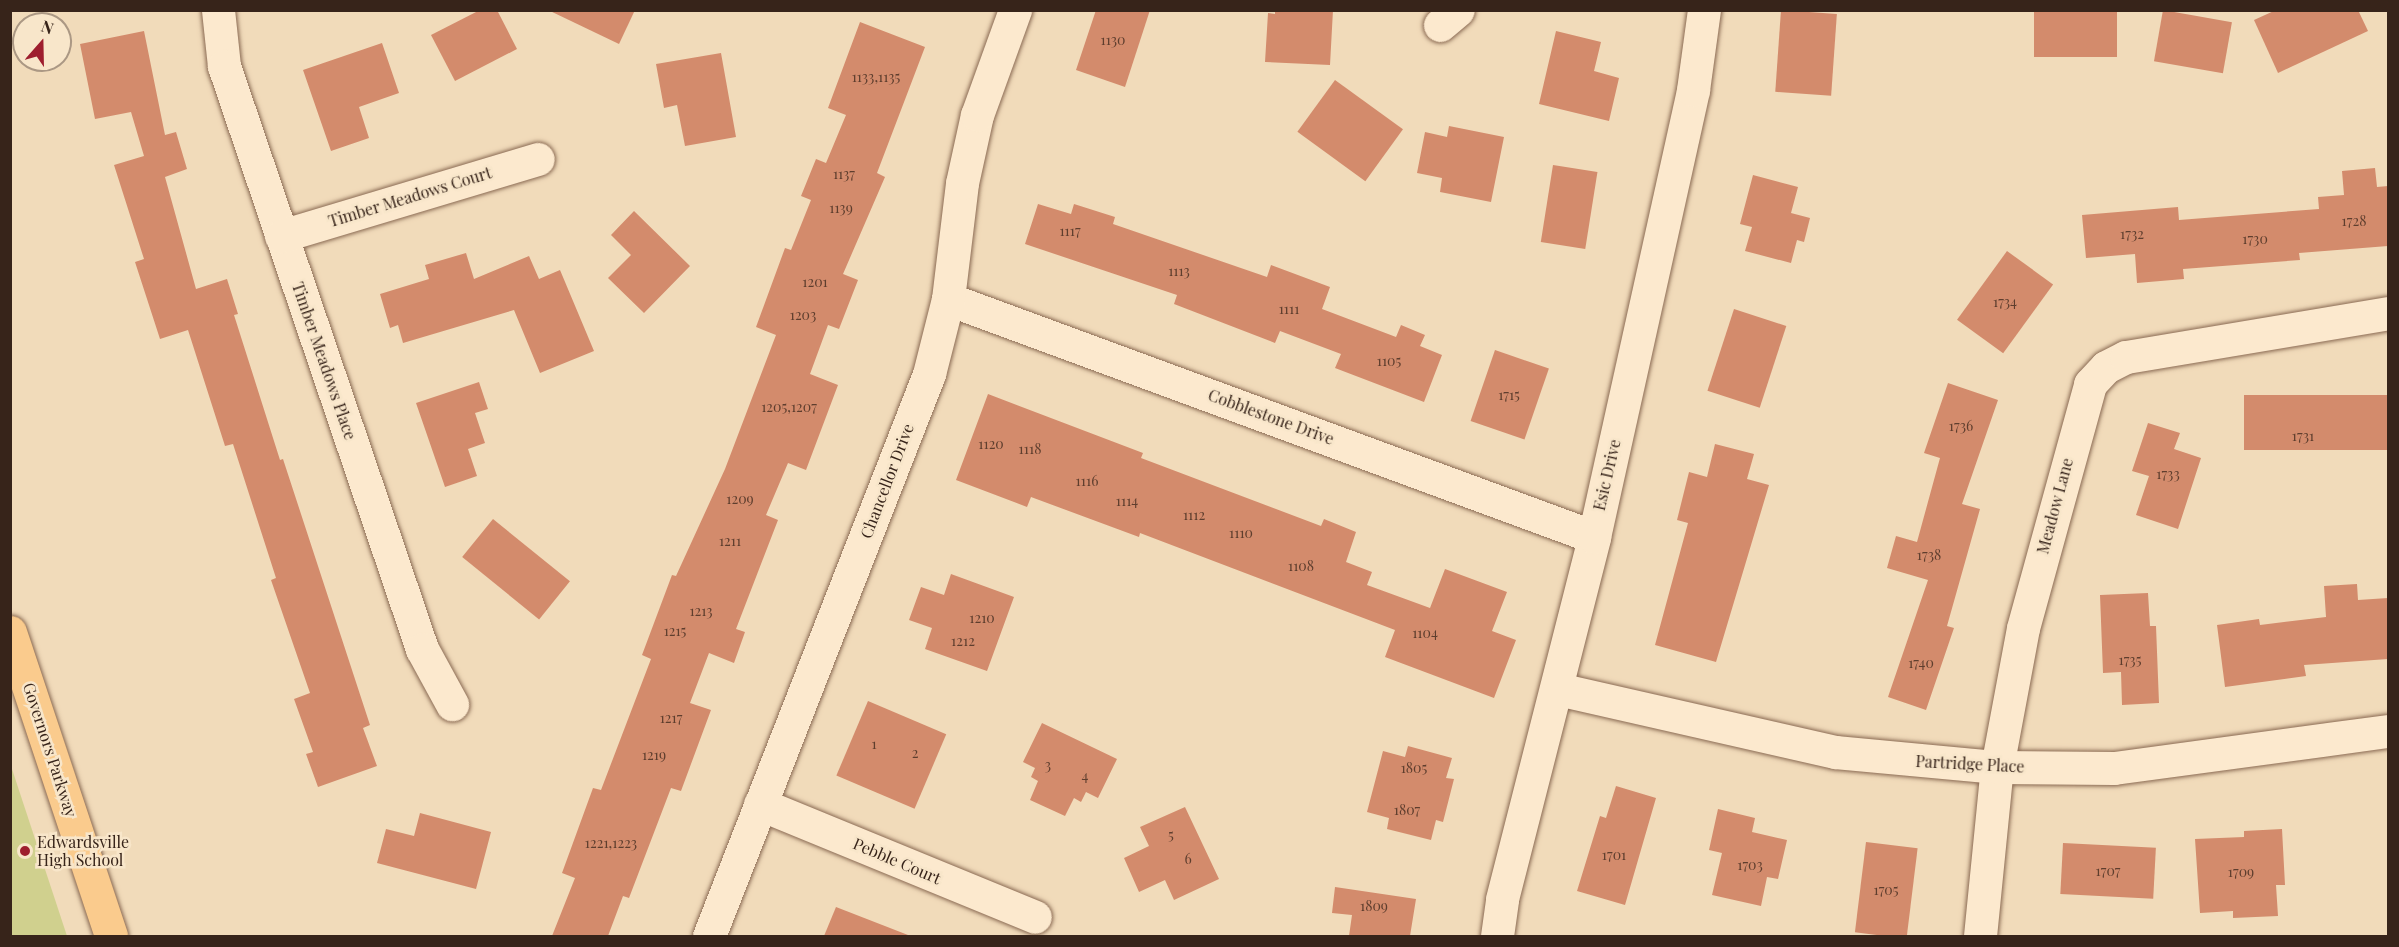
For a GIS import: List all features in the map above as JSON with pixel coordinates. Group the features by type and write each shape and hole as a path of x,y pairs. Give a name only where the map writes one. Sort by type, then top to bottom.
{"main road":[{"name":"Governors Parkway","path":"10,632 111,936"}],"street":[{"name":"Timber Meadows Place","path":"218,10 224,66 281,236 422,649 452,704"},
{"name":"Chancellor Drive","path":"709,936 929,374 948,299 962,183 977,115 1015,10"},
{"name":"Esic Drive","path":"1497,936 1502,899 1594,537 1693,90 1704,10"},
{"name":"Timber Meadows Court","path":"281,236 538,159"},
{"name":"Cobblestone Drive","path":"948,299 1594,537"},
{"name":"Meadow Lane","path":"1980,936 1997,767 2023,628 2090,384 2106,367 2126,357 2388,314"},
{"name":"Partridge Place","path":"1557,689 1835,752 1997,767 2114,768 2388,731"},
{"name":"Pebble Court","path":"760,804 1035,917"}],"green space":[{"name":"Edwardsville High School","path":"11,766 67,936 11,936"}],"building":[{"path":"480,10 497,10 517,49 455,81 431,35"},
{"path":"548,10 635,10 619,44"},
{"path":"1096,10 1150,10 1125,87 1076,70"},
{"path":"1275,10 1333,10 1330,65 1265,62 1268,13 1275,14"},
{"path":"1781,10 1837,14 1831,96 1775,92"},
{"path":"2034,10 2117,10 2117,57 2034,57"},
{"path":"2163,10 2232,22 2223,73 2154,61"},
{"path":"2276,10 2358,10 2368,31 2278,73 2254,20"},
{"path":"860,22 925,47 877,173 885,177 843,274 858,280 839,329 828,325 810,374 838,385 806,470 788,463 766,515 778,520 736,629 745,632 734,663 709,653 690,703 711,710 681,791 671,788 629,898 623,896 608,936 552,936 575,878 562,873 593,788 601,790 651,659 642,655 672,575 676,576 725,469 776,335 756,327 785,248 791,250 811,200 801,196 816,159 826,163 846,115 828,108"},
{"path":"144,31 165,135 176,132 187,169 165,177 196,289 227,279 238,314 234,315 280,460 283,459 370,725 363,728 377,766 318,787 306,754 313,752 294,699 310,693 271,580 276,578 233,444 225,446 188,330 160,339 135,262 144,259 114,165 144,156 131,112 95,119 80,44"},
{"path":"1556,31 1601,42 1594,71 1619,78 1609,121 1539,104"},
{"path":"382,43 399,93 359,107 369,138 331,151 303,70"},
{"path":"721,53 736,137 685,146 677,105 664,108 656,64"},
{"path":"1335,80 1403,129 1365,181 1297,132"},
{"path":"1449,126 1504,137 1491,202 1440,192 1442,178 1417,173 1425,132 1447,137"},
{"path":"1553,165 1597,172 1585,249 1541,242"},
{"path":"2375,168 2377,187 2388,186 2388,246 2299,253 2300,260 2183,269 2184,279 2137,283 2135,254 2086,258 2082,215 2178,207 2179,220 2319,209 2318,197 2344,195 2342,171"},
{"path":"1753,175 1798,187 1791,213 1810,218 1804,242 1797,240 1791,263 1745,251 1752,227 1740,224"},
{"path":"1038,204 1071,214 1074,204 1115,217 1113,224 1267,277 1271,265 1330,287 1322,309 1396,337 1401,325 1425,335 1420,346 1442,355 1424,402 1335,368 1341,354 1280,331 1275,343 1174,304 1177,295 1025,244"},
{"path":"634,211 690,266 644,313 608,278 631,255 611,235"},
{"path":"2007,251 2053,285 2003,353 1957,320"},
{"path":"466,253 474,279 529,256 539,279 560,270 594,351 540,373 514,310 403,343 398,325 390,328 380,294 429,279 425,265"},
{"path":"1734,309 1786,326 1760,408 1707,391"},
{"path":"1495,350 1549,369 1524,439 1471,421"},
{"path":"479,382 488,409 475,413 485,443 468,449 477,476 445,487 416,403"},
{"path":"1948,383 1998,400 1962,504 1980,509 1947,626 1954,628 1926,710 1888,697 1928,580 1887,568 1896,536 1917,542 1940,458 1924,453"},
{"path":"988,394 1143,453 1141,458 1321,526 1324,519 1356,532 1346,562 1372,572 1367,585 1430,608 1445,569 1507,592 1492,631 1516,640 1494,698 1385,657 1395,630 1140,533 1139,537 1031,497 1027,507 956,480"},
{"path":"2244,395 2388,395 2388,450 2244,450"},
{"path":"2148,423 2180,433 2174,449 2201,458 2178,529 2136,515 2149,476 2132,471"},
{"path":"1715,444 1754,454 1747,479 1769,485 1716,662 1655,645 1688,523 1677,520 1689,472 1707,477"},
{"path":"493,519 570,581 539,619 462,557"},
{"path":"951,574 1014,597 987,671 925,649 932,628 909,620 921,587 944,595"},
{"path":"2357,584 2358,600 2388,598 2388,659 2304,665 2306,676 2225,687 2217,625 2259,619 2260,625 2326,617 2324,586"},
{"path":"2148,593 2150,626 2156,626 2159,703 2122,705 2121,672 2103,673 2100,595"},
{"path":"868,701 946,734 915,809 836,776"},
{"path":"1042,723 1117,759 1098,798 1086,792 1081,802 1074,798 1065,816 1030,800 1038,781 1031,777 1035,768 1023,762"},
{"path":"1408,746 1452,758 1446,778 1454,779 1443,822 1436,820 1431,840 1387,829 1389,818 1367,812 1383,751 1405,757"},
{"path":"1616,786 1656,798 1625,905 1577,891 1600,816 1606,818"},
{"path":"1185,807 1219,879 1174,900 1165,880 1139,892 1124,858 1149,846 1140,827"},
{"path":"1718,809 1755,818 1752,832 1787,840 1778,879 1767,877 1761,906 1712,895 1722,853 1709,850"},
{"path":"420,813 491,832 476,889 377,863 386,829 414,836"},
{"path":"2282,829 2285,885 2276,885 2278,916 2233,918 2233,911 2200,913 2195,839 2244,837 2244,831"},
{"path":"1866,842 1918,848 1907,936 1855,932"},
{"path":"2063,843 2156,848 2153,899 2060,894"},
{"path":"1335,887 1416,899 1410,936 1349,936 1352,915 1332,913"},
{"path":"836,907 908,935 908,936 824,936"}],"place":[{"name":"Edwardsville High School","path":"25,851"}]}
